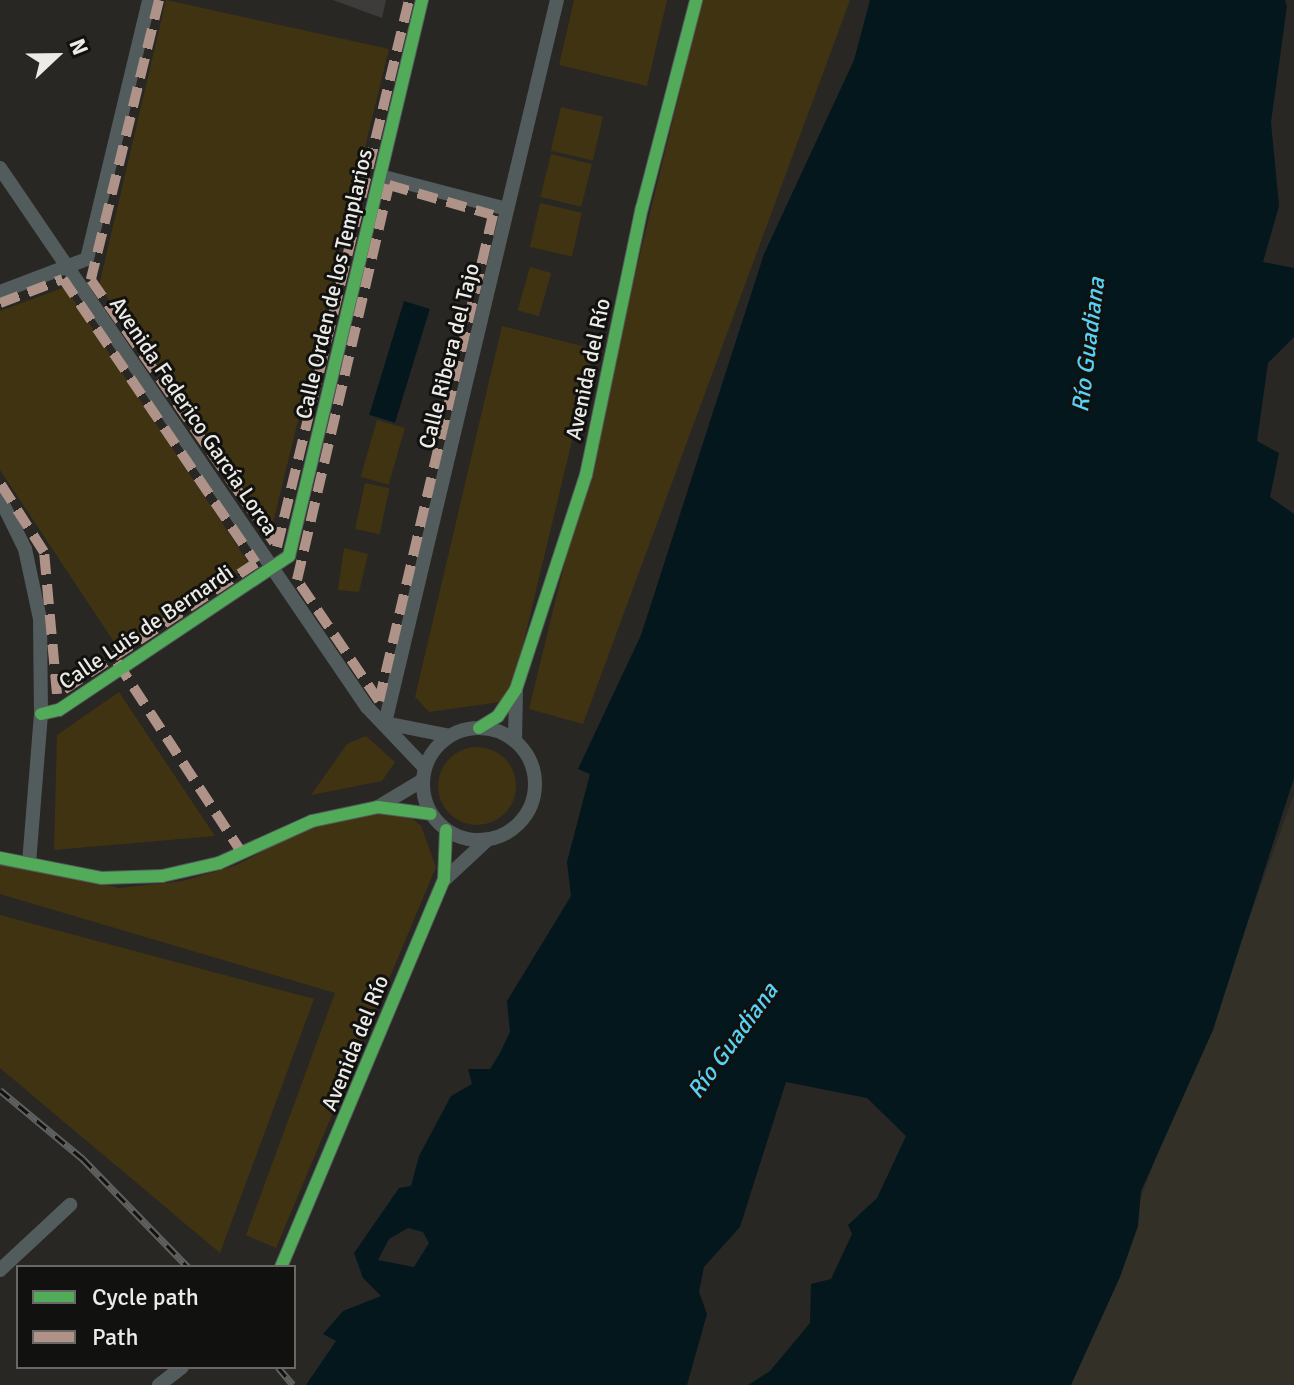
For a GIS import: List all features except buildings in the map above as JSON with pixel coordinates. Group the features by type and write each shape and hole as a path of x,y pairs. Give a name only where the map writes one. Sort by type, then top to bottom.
{"street":[{"path":"0,292 87,259 149,0"},
{"name":"Calle Orden de los Templarios","path":"271,567 289,556 422,0"},
{"name":"Calle Ribera del Tajo","path":"385,723 557,0"},
{"name":"Avenida del Río","path":"479,728 498,716 516,689 586,475 642,208 696,0"},
{"name":"Avenida Federico García Lorca","path":"0,168 271,567 424,774"},
{"path":"380,176 507,209"},
{"path":"0,498 36,586 41,714 29,864"},
{"name":"Calle Luis de Bernardi","path":"41,714 69,704 271,567"},
{"name":"Avenida del Río","path":"515,741 516,689"},
{"path":"385,723 450,736 479,728 515,741 531,764 535,791 520,824 487,840 446,830 431,814 424,774"},
{"path":"378,807 424,774 450,736"},
{"path":"0,858 102,878 162,876 219,863 312,821 378,807 431,814"},
{"name":"Avenida del Río","path":"282,1265 444,880 446,830"},
{"name":"Avenida del Río","path":"444,880 487,840"},
{"path":"0,1270 70,1205"},
{"path":"159,1385 179,1369"}],"shaded area":[{"path":"166,0 389,49 272,527 99,286"},
{"path":"574,0 667,0 647,86 559,65"},
{"path":"702,0 850,0 583,724 529,709"},
{"path":"561,107 603,117 593,161 551,151"},
{"path":"551,154 592,164 581,207 540,197"},
{"path":"540,203 582,213 572,257 530,247"},
{"path":"530,267 551,273 539,316 518,310"},
{"path":"65,287 250,565 118,648 0,470 0,311"},
{"path":"502,326 594,349 515,678 500,702 429,712 415,697"},
{"path":"377,420 405,428 389,485 361,477"},
{"path":"365,483 389,488 380,534 355,529"},
{"path":"344,548 368,554 359,592 338,590"},
{"path":"119,692 215,836 54,850 57,735"},
{"path":"366,736 395,762 382,781 311,795 347,744"},
{"path":"477,747 492,750 505,758 513,771 516,786 513,801 505,814 492,822 477,825 462,822 449,814 441,801 438,786 441,771 449,758 462,750"},
{"path":"1294,794 1294,1385 1068,1385 1251,913"},
{"path":"386,811 407,814 421,826 436,867 276,1248 246,1235 335,993 0,894 0,856 119,888 183,881 237,865 301,830"},
{"path":"0,915 314,999 220,1253 0,1068"}],"water":[{"name":"Río Guadiana","path":"870,0 1285,0 1287,6 1271,122 1279,206 1263,262 1294,268 1294,337 1268,363 1257,441 1279,453 1270,497 1294,514 1294,778 1213,1030 1141,1191 1138,1226 1120,1277 1071,1385 748,1385 770,1371 810,1323 811,1284 831,1279 852,1234 848,1225 877,1198 906,1136 867,1098 786,1082 740,1227 704,1267 699,1292 707,1314 687,1385 306,1385 336,1341 323,1334 343,1311 381,1296 363,1278 354,1253 399,1188 411,1186 419,1156 451,1096 472,1084 468,1069 490,1069 500,1053 510,1032 507,1001 571,896 567,862 590,774 578,769 641,635 764,254 854,60","holes":["408,1228 423,1232 429,1243 414,1267 378,1260 389,1239"]},
{"path":"404,301 430,309 395,423 369,415"}],"railway":[{"path":"0,1090 83,1159 186,1265"},
{"path":"280,1369 293,1385"}],"marked path":[{"path":"159,0 91,280 277,547 409,0"},
{"path":"389,185 493,215 379,701 297,580 389,185"},
{"path":"0,303 63,279 256,563 57,694 44,552 0,483"},
{"path":"117,662 242,853"}],"cycle path":[{"path":"41,714 59,710 289,556 422,0"},
{"path":"479,728 498,716 516,689 586,475 642,208 696,0"},
{"path":"0,858 102,878 162,876 219,863 312,821 378,807 431,814"},
{"path":"282,1265 444,880 446,830"}]}
